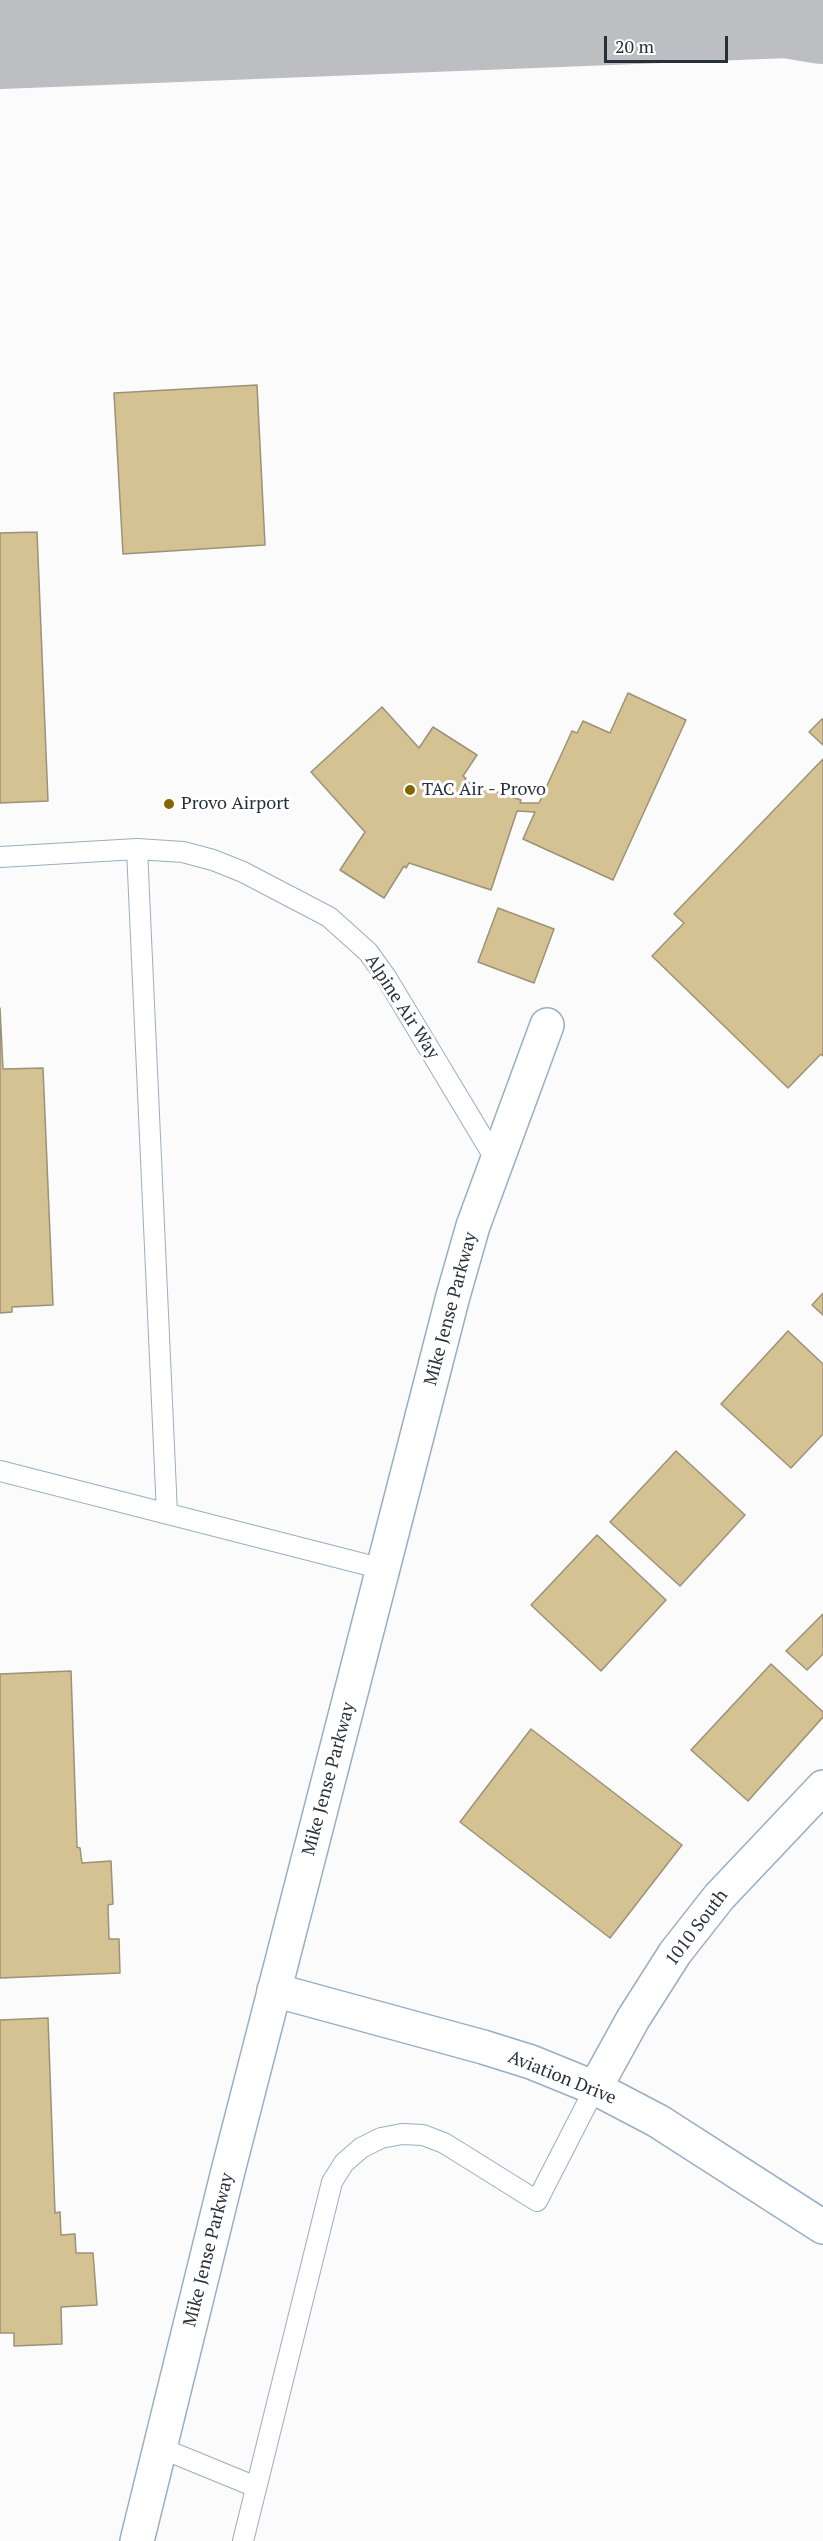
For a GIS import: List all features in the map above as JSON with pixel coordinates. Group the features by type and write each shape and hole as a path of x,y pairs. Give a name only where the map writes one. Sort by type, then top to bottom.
{"street":[{"name":"Mike Jense Parkway","path":"137,2541 274,1990 453,1296 473,1226 547,1025"},
{"name":"1010 South","path":"595,2088 633,2019 675,1953 719,1897 823,1787"},
{"name":"Aviation Drive","path":"274,1990 493,2050 595,2088 658,2121 823,2227"}],"lane":[{"name":"Alpine Air Way","path":"0,857 137,849 183,852 213,860 306,904 350,933 386,977 496,1160"},
{"path":"137,849 167,1514"},
{"path":"0,1471 383,1569"},
{"path":"243,2541 332,2182 344,2163 361,2148 381,2138 402,2134 423,2135 444,2143 537,2201 595,2088"},
{"path":"161,2448 256,2487"}],"building":[{"path":"257,385 265,545 123,554 114,393"},
{"path":"37,532 48,801 0,803 0,533"},
{"name":"TAC Air - Provo","path":"628,693 686,720 613,880 523,839 535,812 517,811 491,890 409,863 406,868 404,866 384,898 340,870 365,832 311,772 382,707 419,748 433,727 477,755 463,776 466,778 464,781 521,800 520,803 539,803 572,731 577,733 583,721 610,733"},
{"path":"823,720 823,745 809,732"},
{"path":"823,759 823,1056 821,1054 788,1088 652,956 684,923 674,914"},
{"path":"498,908 554,929 534,983 478,962"},
{"path":"0,1008 3,1069 43,1068 53,1305 12,1307 12,1312 0,1313"},
{"path":"823,1293 823,1315 812,1305"},
{"path":"788,1331 823,1364 823,1434 791,1468 721,1404"},
{"path":"676,1451 745,1515 680,1586 610,1522"},
{"path":"597,1535 666,1600 601,1671 531,1605"},
{"path":"823,1614 823,1654 807,1670 786,1651"},
{"path":"771,1664 823,1712 823,1717 748,1801 691,1750"},
{"path":"71,1671 77,1847 80,1848 82,1863 111,1861 113,1904 108,1905 109,1939 119,1939 120,1973 0,1978 0,1674"},
{"path":"531,1729 682,1845 610,1938 460,1822"},
{"path":"48,2018 55,2213 60,2212 61,2235 75,2234 76,2253 93,2253 97,2305 61,2307 62,2344 14,2346 14,2333 0,2333 0,2020"}],"taxiway":[{"path":"0,33 787,2 823,8"}],"place":[{"name":"TAC Air - Provo","path":"410,790"},
{"name":"Provo Airport","path":"169,804"}]}
